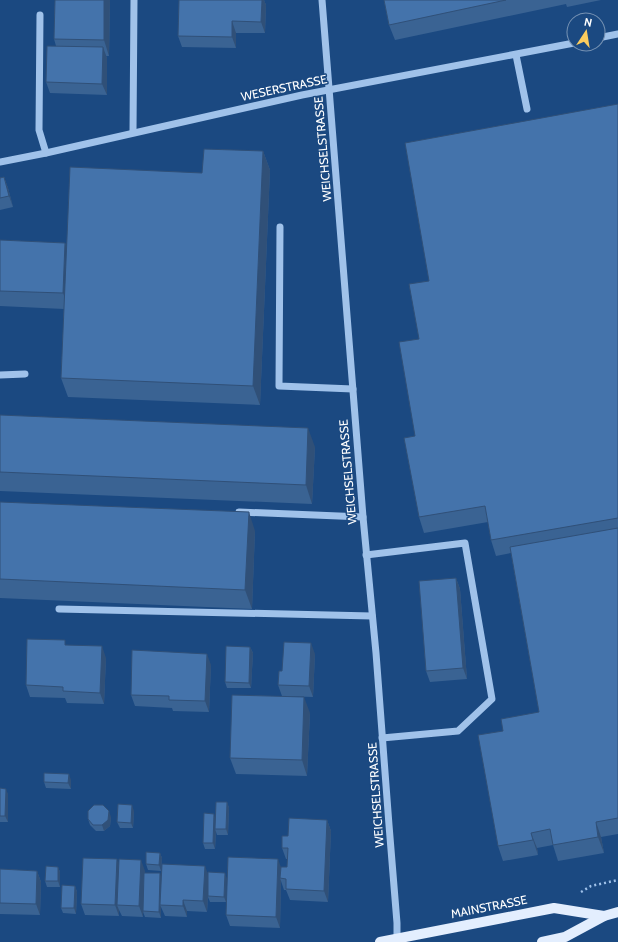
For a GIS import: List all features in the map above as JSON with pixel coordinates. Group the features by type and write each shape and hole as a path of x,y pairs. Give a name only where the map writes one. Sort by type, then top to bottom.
{"main road":[{"name":"MAINSTRASSE","path":"380,942 397,940 554,908 604,916"},
{"name":"MAINSTRASSE","path":"542,942 565,937 604,916 618,912"}],"street":[{"path":"133,132 134,0"},
{"name":"WEICHSELSTRASSE","path":"322,0 362,517 372,616 397,923 397,940"},
{"path":"40,15 39,130 46,153"},
{"path":"606,36 618,34"},
{"name":"WESERSTRASSE","path":"0,162 329,89 566,45"},
{"path":"516,55 527,109"},
{"path":"280,227 279,386 353,389"},
{"path":"0,375 25,374"},
{"path":"228,511 362,517"},
{"path":"366,556 465,543 492,699 458,731 382,738"},
{"path":"59,609 372,616"}],"path":[{"path":"591,886 618,880"}],"building":[{"path":"55,0 104,0 104,40 54,39"},
{"path":"179,0 262,0 261,22 232,21 232,37 178,36"},
{"path":"384,0 506,0 389,25"},
{"path":"47,46 103,47 102,84 46,82"},
{"path":"618,104 618,518 491,540 485,506 419,517 404,438 415,436 399,342 419,339 409,284 429,281 405,143"},
{"path":"204,149 263,151 253,386 61,378 70,167 202,173"},
{"path":"4,177 9,196 0,198 0,178"},
{"path":"0,240 65,243 63,293 0,291"},
{"path":"0,415 308,428 306,485 0,472"},
{"path":"0,502 249,512 245,590 0,579"},
{"path":"618,528 618,818 596,822 598,837 553,845 550,829 531,833 533,840 498,846 478,735 503,731 501,719 539,712 510,547"},
{"path":"456,578 463,668 426,671 419,581"},
{"path":"27,639 65,640 65,645 102,646 100,693 63,691 63,687 26,685"},
{"path":"284,642 311,643 309,686 278,685 279,671 282,671"},
{"path":"226,646 250,647 249,683 225,682"},
{"path":"132,650 207,654 205,701 169,700 169,696 131,695"},
{"path":"232,695 304,697 302,760 230,758"},
{"path":"44,773 69,774 68,783 44,782"},
{"path":"0,788 6,789 5,816 0,816"},
{"path":"216,802 227,802 226,829 215,829"},
{"path":"118,804 132,805 131,823 117,822"},
{"path":"94,805 103,805 109,811 108,820 102,825 93,825 88,819 88,811"},
{"path":"204,813 214,814 213,843 203,843"},
{"path":"289,818 327,820 324,891 286,889 286,879 280,878 281,867 287,867 288,848 282,848 282,836 288,836"},
{"path":"146,852 160,853 159,865 146,864"},
{"path":"228,857 278,859 276,917 226,915"},
{"path":"83,858 117,859 115,905 81,904"},
{"path":"119,859 141,860 139,906 117,905"},
{"path":"162,864 205,866 203,901 183,900 183,906 160,905"},
{"path":"46,866 58,867 58,881 45,881"},
{"path":"0,869 37,871 36,904 0,903"},
{"path":"208,872 225,873 224,897 208,896"},
{"path":"144,873 160,873 159,912 143,911"},
{"path":"62,885 75,886 74,908 61,908"}]}
